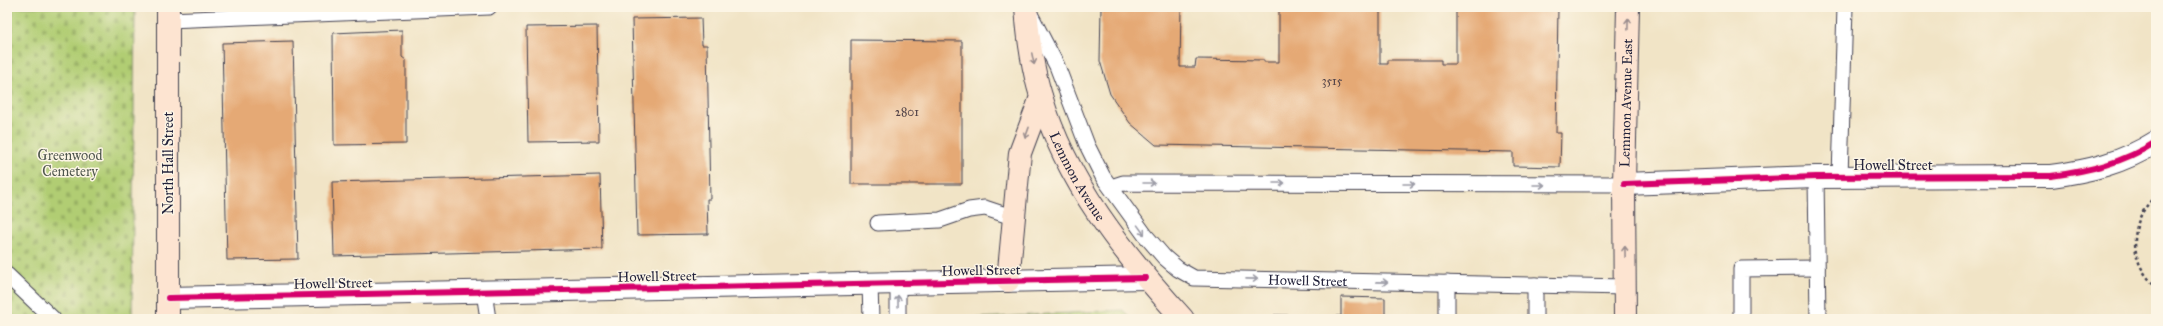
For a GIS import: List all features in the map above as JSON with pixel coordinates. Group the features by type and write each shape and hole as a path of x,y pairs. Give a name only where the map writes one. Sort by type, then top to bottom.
{"main road":[{"name":"Lemmon Avenue","path":"1026,7 1029,41 1041,97 1062,151 1086,195 1119,245 1183,319"},
{"name":"Lemmon Avenue East","path":"1625,319 1624,184 1628,7"},
{"name":"North Hall Street","path":"168,14 168,308"},
{"path":"1008,281 1020,153 1041,97"}],"street":[{"name":"Howell Street","path":"1624,184 1816,177 2051,176 2084,172 2116,162 2142,151 2156,142"},
{"name":"Howell Street","path":"168,308 484,292 1146,278"}],"lane":[{"path":"168,14 490,7"},
{"name":"Howell Street","path":"1026,7 1057,66 1087,144 1103,176 1145,236 1164,257 1178,269 1194,278 1625,287"},
{"path":"1840,177 1845,7"},
{"path":"1816,177 1818,319"},
{"path":"1111,187 1123,182 1624,184"},
{"path":"878,223 940,220 969,210 985,208 1015,218"},
{"path":"1741,319 1741,269 1817,268"},
{"path":"7,275 53,319"},
{"path":"898,283 898,319"},
{"path":"1447,283 1447,319"},
{"path":"870,284 871,319"},
{"path":"1535,285 1535,319"},
{"path":"484,292 488,319"}],"path":[{"path":"2156,196 2148,203 2138,221 2134,241 2138,262 2148,279 2156,286"}],"green space":[{"name":"Greenwood Cemetery","path":"7,7 135,7 132,319 7,319"},
{"path":"1123,310 1131,319 962,319"},
{"path":"511,315 618,319 511,319"}],"building":[{"path":"1101,7 1181,7 1180,67 1195,67 1196,59 1264,60 1264,62 1279,62 1279,7 1380,7 1380,64 1388,64 1388,60 1441,60 1441,64 1456,64 1456,7 1558,7 1556,133 1561,133 1560,167 1513,166 1513,152 1156,145 1130,123 1110,94 1100,61"},
{"path":"701,18 702,45 707,45 710,199 707,199 708,234 637,235 632,19"},
{"path":"597,26 599,141 528,142 526,27"},
{"path":"402,30 402,57 406,60 406,144 334,145 333,33"},
{"path":"851,40 962,41 962,184 851,184"},
{"path":"293,41 298,259 227,260 222,43"},
{"path":"600,175 602,249 334,256 332,182"},
{"path":"1341,297 1385,298 1385,319 1274,319 1274,315 1341,316"}],"cycle path":[{"path":"1624,184 1816,177 2051,176 2079,172 2118,161 2156,142"},
{"path":"168,298 1146,278"}]}
